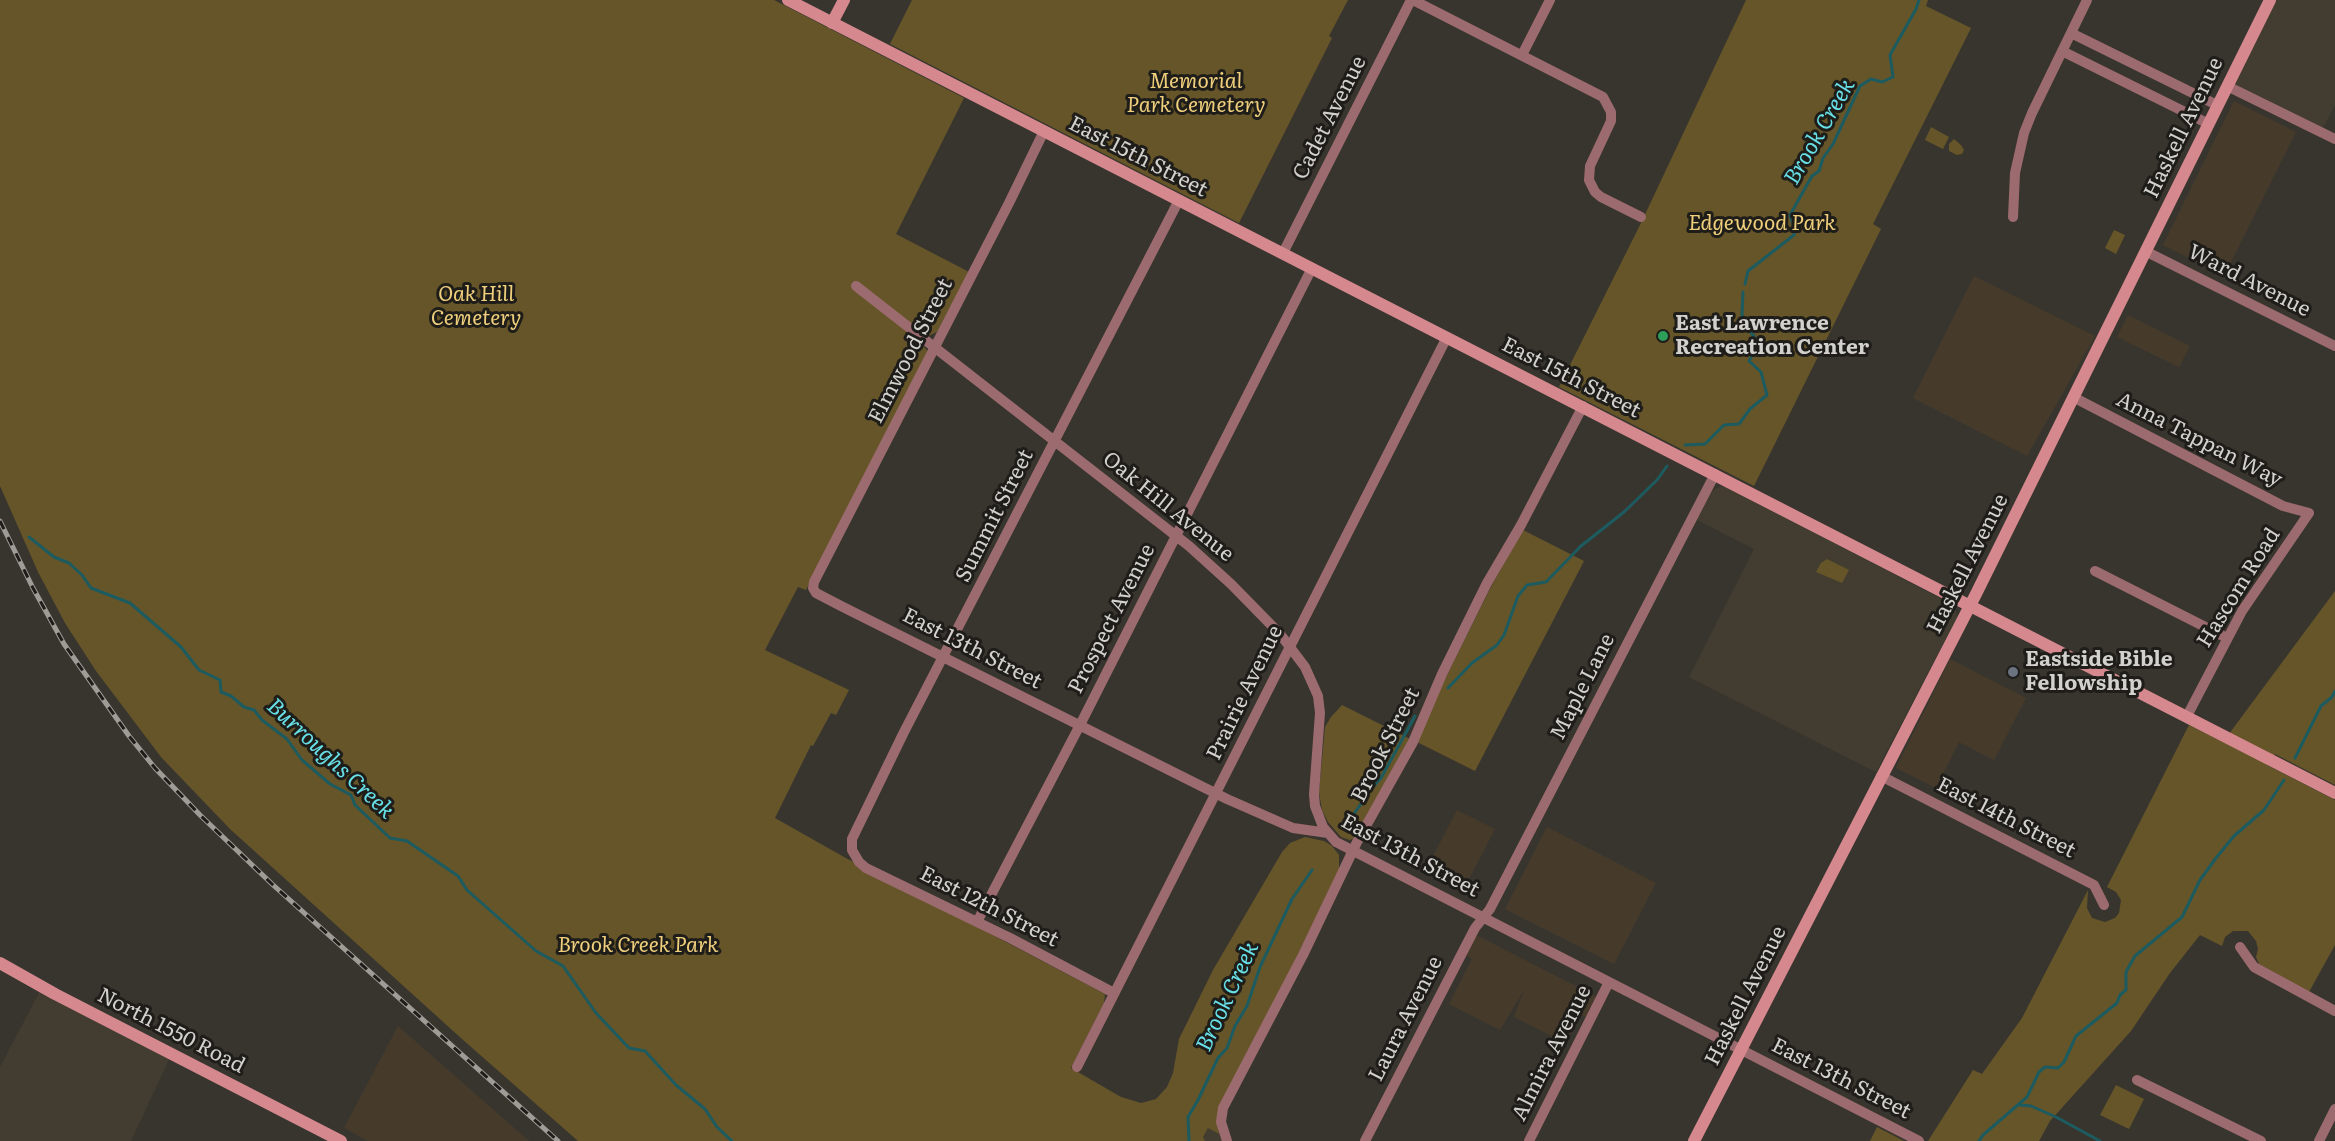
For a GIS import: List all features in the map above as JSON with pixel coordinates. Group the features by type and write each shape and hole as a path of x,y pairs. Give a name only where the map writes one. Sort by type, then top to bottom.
{"main road":[{"name":"East 15th Street","path":"788,0 2335,793"},
{"path":"832,23 844,0"},
{"name":"Haskell Avenue","path":"1694,1141 1970,605 2270,0"},
{"name":"North 1550 Road","path":"0,963 55,994 341,1141"}],"street":[{"path":"1412,0 1603,97 1611,112 1611,121 1590,166 1589,180 1595,192 1601,197 1641,217"},
{"name":"Cadet Avenue","path":"1283,253 1412,0"},
{"path":"1522,56 1550,0"},
{"path":"2013,218 2014,173 2024,133 2087,0"},
{"path":"2071,33 2217,105"},
{"path":"2062,51 2208,124"},
{"path":"2227,86 2335,139"},
{"name":"Elmwood Street","path":"813,588 814,582 1044,131"},
{"name":"Summit Street","path":"852,850 854,832 1179,200"},
{"name":"Ward Avenue","path":"2145,251 2335,346"},
{"name":"Prospect Avenue","path":"977,922 1280,335 1312,268"},
{"name":"Oak Hill Avenue","path":"856,286 1175,535 1232,584 1290,646 1305,667 1318,696 1320,729 1314,794 1318,819 1328,833"},
{"name":"Prairie Avenue","path":"1077,1066 1447,337"},
{"name":"Anna Tappan Way","path":"2073,397 2283,506 2309,513"},
{"name":"Brook Street","path":"1226,1139 1221,1122 1223,1108 1303,955 1353,851 1417,734 1442,674 1487,583 1521,525 1582,406"},
{"name":"Maple Lane","path":"1484,918 1714,474"},
{"name":"Hascom Road","path":"2187,716 2242,611 2309,513"},
{"path":"2095,571 2227,638"},
{"name":"East 13th Street","path":"813,588 816,593 843,608 1216,794 1293,828 1328,833 1336,842 1353,851 1919,1141"},
{"name":"East 14th Street","path":"1881,776 2094,885 2104,905"},
{"name":"East 12th Street","path":"852,850 859,862 866,868 1114,993"},
{"name":"Laura Avenue","path":"1365,1141 1474,928 1484,918"},
{"path":"2240,947 2254,967 2335,1011"},
{"name":"Almira Avenue","path":"1529,1141 1609,982"},
{"path":"2137,1080 2261,1141"},
{"path":"2319,1141 2335,1109"}],"shaded area":[{"path":"2270,0 2335,0 2335,105 2321,132 2227,86"},
{"path":"2234,101 2296,132 2224,276 2163,245"},
{"path":"1974,276 2095,336 2027,456 1913,398"},
{"path":"2128,315 2190,346 2179,367 2117,337"},
{"path":"1720,486 1955,606 1957,617 1876,772 1689,677 1754,549 1697,520 1712,491"},
{"path":"1950,659 2026,698 1994,760 1959,742 1936,788 1896,768"},
{"path":"1457,810 1495,829 1465,887 1427,868"},
{"path":"1547,827 1656,883 1614,964 1505,909"},
{"path":"1472,933 1601,999 1590,1019 1580,1014 1565,1043 1514,1017 1524,990 1500,1030 1449,1004 1472,959 1462,953"},
{"path":"40,991 172,1053 131,1141 0,1141 0,1067"},
{"path":"398,1026 529,1141 368,1141 344,1128"},
{"path":"1208,1128 1219,1134 1222,1141 1201,1141"}],"green space":[{"path":"0,0 774,0 964,98 896,234 969,272 937,332 918,341 928,351 806,590 798,587 765,650 849,690 836,715 831,713 813,746 811,745 775,818 844,857 1105,994 1104,1003 1071,1068 1121,1097 1141,1103 1156,1099 1167,1087 1173,1073 1179,1039 1213,970 1282,852 1290,843 1305,837 1324,841 1332,846 1339,855 1339,869 1217,1123 1219,1134 1208,1128 1203,1137 1205,1141 578,1141 230,829 161,757 96,671 65,623 38,572 0,486"},
{"name":"Memorial Park Cemetery","path":"912,0 1348,0 1329,36 1332,38 1239,223 890,44"},
{"name":"Edgewood Park","path":"1746,0 1928,0 1926,6 1971,28 1873,224 1881,229 1754,486 1559,387 1641,223"},
{"path":"1931,127 1949,137 1943,149 1925,140"},
{"path":"1954,139 1964,150 1962,154 1957,155 1949,151 1949,144"},
{"path":"2114,230 2125,235 2116,254 2105,248"},
{"path":"1523,530 1584,561 1475,771 1417,742 1443,683 1493,583"},
{"path":"1827,559 1849,570 1842,583 1816,572 1821,563"},
{"path":"2335,591 2335,785 2275,754 2267,765 2335,800 2335,945 2309,992 2259,964 2256,957 2258,949 2256,941 2248,931 2233,931 2225,937 2222,946 2200,935 2170,973 2131,1031 2050,1121 2039,1141 1928,1141 1973,1070 1982,1074 2022,1018 2088,890 2087,908 2092,918 2105,922 2115,918 2119,913 2121,900 2116,892 2107,887 2189,725 2223,742"},
{"path":"1342,705 1410,739 1354,838 1350,840 1341,837 1328,822 1322,810 1319,792 1325,727"},
{"path":"2116,1085 2144,1099 2129,1129 2100,1115"},
{"path":"1877,1127 1904,1141 1870,1141"}],"waterway":[{"name":"Brook Creek","path":"1745,284 1748,271 1794,235 1795,229 1790,215 1812,176 1819,171 1823,158 1833,144 1860,86 1871,79 1882,82 1893,77 1890,55 1919,0"},
{"name":"Brook Creek","path":"1685,445 1705,444 1724,425 1739,424 1750,409 1767,395 1761,372 1749,361 1757,347 1754,336 1749,331 1742,315 1743,292"},
{"name":"Brook Creek","path":"1448,688 1472,663 1497,645 1504,635 1518,596 1527,585 1546,582 1581,546 1624,512 1657,480 1667,466"},
{"name":"Burroughs Creek","path":"29,537 54,557 69,563 82,575 91,588 130,603 181,647 199,670 220,680 221,692 231,696 244,707 254,710 262,720 287,739 302,760 330,784 351,795 355,805 390,838 407,841 458,876 467,890 536,951 563,966 596,1013 629,1048 645,1051 676,1085 705,1109 717,1127 732,1141"},
{"name":"Burroughs Creek","path":"2295,758 2321,706 2332,697 2335,691"},
{"name":"Brook Creek","path":"1351,818 1381,778 1415,716"},
{"name":"Burroughs Creek","path":"1979,1141 2027,1097 2039,1072 2045,1067 2058,1068 2064,1062 2076,1036 2117,1003 2120,995 2126,990 2126,972 2135,956 2182,917 2200,880 2216,858 2234,836 2264,810 2284,780"},
{"name":"Brook Creek","path":"1189,1141 1188,1117 1218,1058 1227,1048 1235,1026 1247,1006 1260,967 1292,899 1312,870"},
{"path":"2020,1105 2031,1106 2056,1117 2100,1141"}],"railway":[{"path":"0,521 64,644 129,736 155,768 272,884 558,1141"}],"place":[{"name":"East Lawrence Recreation Center","path":"1663,336"},
{"name":"Eastside Bible Fellowship","path":"2013,672"}],"park label":[{"name":"Oak Hill Cemetery","path":"476,307"},
{"name":"Brook Creek Park","path":"638,946"}]}
